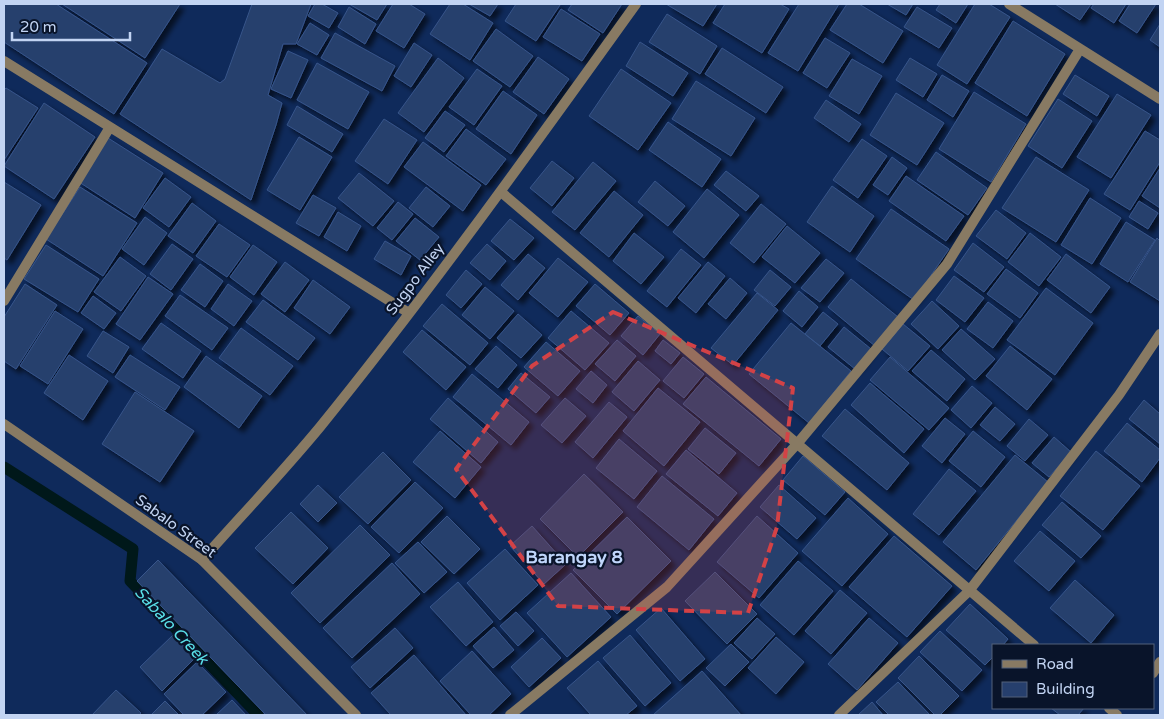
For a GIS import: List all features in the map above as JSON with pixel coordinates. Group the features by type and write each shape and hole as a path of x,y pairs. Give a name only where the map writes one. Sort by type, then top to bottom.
{"street":[{"name":"Sugpo Alley","path":"202,560 319,428 500,192 636,4"},
{"path":"1009,4 1160,99"},
{"path":"510,715 667,587 797,444 947,264 1080,49"},
{"path":"4,61 409,312"},
{"path":"4,300 110,126"},
{"path":"500,192 1033,644"},
{"path":"839,715 969,591 1119,395 1160,334"},
{"name":"Sabalo Street","path":"4,424 202,560 356,715"}],"highlighted area":[{"path":"613,312 793,388 777,527 748,613 558,606 456,469 532,366"}],"building":[{"path":"4,4 56,4 147,63 114,114 4,42"},
{"path":"62,4 180,4 145,58"},
{"path":"252,4 311,4 296,44 283,44 268,95 282,103 251,200 120,114 162,49 220,83 225,79"},
{"path":"315,4 322,4 338,13 329,28 308,16"},
{"path":"349,4 387,4 377,20"},
{"path":"393,4 409,4 425,14 404,48 376,31"},
{"path":"450,4 463,4 493,23 470,60 430,34"},
{"path":"469,4 498,4 490,16"},
{"path":"516,4 560,5 536,41 505,21"},
{"path":"572,4 622,4 603,33 568,10"},
{"path":"666,4 717,4 703,26"},
{"path":"725,4 780,4 789,9 762,53 713,23"},
{"path":"799,4 839,4 798,71 768,53"},
{"path":"847,4 859,4 903,31 883,63 830,30"},
{"path":"887,4 913,4 906,15"},
{"path":"940,4 968,4 956,23 936,10"},
{"path":"975,4 989,4 1010,17 967,84 937,65"},
{"path":"1055,4 1091,4 1080,20"},
{"path":"1094,4 1126,4 1114,23 1091,8"},
{"path":"1130,4 1156,4 1137,33 1119,21"},
{"path":"349,7 376,24 365,44 338,27"},
{"path":"917,7 952,28 939,48 904,27"},
{"path":"561,9 600,34 582,61 543,37"},
{"path":"667,14 717,46 700,74 649,42"},
{"path":"1013,21 1065,54 1027,116 975,83"},
{"path":"310,23 329,35 317,55 297,44"},
{"path":"1160,24 1160,47 1150,40"},
{"path":"496,29 533,56 510,87 473,61"},
{"path":"335,33 395,66 382,91 321,58"},
{"path":"825,38 850,53 827,88 803,73"},
{"path":"640,42 688,73 673,96 626,66"},
{"path":"414,43 432,55 411,87 394,76"},
{"path":"722,48 783,87 766,113 705,74"},
{"path":"288,51 308,60 291,98 271,89"},
{"path":"538,57 569,79 544,114 513,92"},
{"path":"438,58 464,78 424,132 398,113"},
{"path":"910,58 937,74 923,97 896,80"},
{"path":"852,59 882,76 859,114 829,96"},
{"path":"317,63 369,92 348,129 297,100"},
{"path":"477,69 502,86 474,125 449,107"},
{"path":"621,69 671,103 638,150 589,116"},
{"path":"942,75 969,91 953,117 927,100"},
{"path":"1075,75 1109,96 1097,116 1063,94"},
{"path":"696,81 755,118 731,156 672,119"},
{"path":"6,88 38,108 4,160 4,90"},
{"path":"503,91 537,115 511,154 476,129"},
{"path":"974,92 1026,124 991,182 939,149"},
{"path":"896,93 944,123 917,165 870,135"},
{"path":"1117,94 1151,115 1111,178 1077,157"},
{"path":"1058,99 1092,121 1062,168 1028,146"},
{"path":"826,100 861,124 849,142 814,118"},
{"path":"44,103 95,137 54,199 4,166"},
{"path":"297,106 343,134 332,152 287,125"},
{"path":"445,111 465,125 444,152 425,138"},
{"path":"384,119 417,140 388,184 355,161"},
{"path":"668,122 721,159 702,187 649,150"},
{"path":"466,129 506,159 486,185 446,156"},
{"path":"1145,131 1160,140 1160,162 1130,210 1104,194"},
{"path":"299,137 332,157 300,210 267,190"},
{"path":"108,138 163,173 135,218 79,182"},
{"path":"862,139 887,156 858,198 833,180"},
{"path":"423,142 481,185 463,211 404,167"},
{"path":"936,152 987,188 968,215 917,180"},
{"path":"892,157 907,168 888,195 873,185"},
{"path":"1036,157 1089,190 1056,242 1002,208"},
{"path":"552,161 574,178 552,206 530,188"},
{"path":"593,162 616,181 575,230 552,212"},
{"path":"1160,168 1160,208 1142,196"},
{"path":"726,171 759,196 746,211 714,185"},
{"path":"359,173 394,201 373,226 338,198"},
{"path":"906,176 964,216 946,241 889,201"},
{"path":"165,178 191,197 169,227 143,208"},
{"path":"655,181 685,206 668,226 638,202"},
{"path":"4,182 41,205 7,260 4,258"},
{"path":"832,186 874,216 850,252 807,222"},
{"path":"80,187 137,223 103,276 46,239"},
{"path":"426,187 450,206 433,227 409,208"},
{"path":"707,189 739,215 704,258 673,232"},
{"path":"614,191 643,215 609,257 580,233"},
{"path":"313,195 336,208 319,236 296,223"},
{"path":"1090,198 1121,218 1092,264 1061,245"},
{"path":"1139,201 1158,213 1148,229 1129,217"},
{"path":"398,202 413,214 392,240 377,228"},
{"path":"192,203 216,221 193,253 168,236"},
{"path":"761,204 786,224 754,263 730,243"},
{"path":"891,209 949,249 914,300 856,259"},
{"path":"996,210 1026,233 1007,259 976,236"},
{"path":"338,212 361,226 347,251 324,237"},
{"path":"145,217 167,233 144,265 122,249"},
{"path":"415,218 439,237 420,260 396,241"},
{"path":"510,219 534,238 514,260 491,241"},
{"path":"1126,222 1155,240 1128,282 1100,264"},
{"path":"219,224 250,245 227,277 196,256"},
{"path":"787,226 820,253 795,283 762,257"},
{"path":"634,233 664,257 641,284 613,261"},
{"path":"1030,233 1061,257 1039,286 1008,262"},
{"path":"1157,238 1160,241 1160,301 1130,282"},
{"path":"385,241 411,256 401,275 374,259"},
{"path":"973,243 1004,267 984,292 954,270"},
{"path":"172,244 193,259 171,290 150,274"},
{"path":"487,244 506,261 490,280 470,263"},
{"path":"46,245 99,279 78,312 24,279"},
{"path":"253,245 277,262 254,295 230,277"},
{"path":"681,249 701,265 667,307 647,291"},
{"path":"528,254 545,268 518,300 501,285"},
{"path":"1066,254 1110,287 1091,313 1047,280"},
{"path":"120,257 146,276 121,311 94,292"},
{"path":"558,258 588,282 558,317 529,293"},
{"path":"826,259 844,273 820,302 801,288"},
{"path":"285,262 309,280 285,312 261,294"},
{"path":"708,262 725,276 696,313 678,298"},
{"path":"200,264 223,281 205,307 181,290"},
{"path":"1006,269 1038,293 1020,318 987,294"},
{"path":"466,270 482,284 461,308 446,295"},
{"path":"770,270 791,287 775,306 754,290"},
{"path":"954,276 984,298 965,322 936,300"},
{"path":"148,277 173,294 140,340 116,324"},
{"path":"730,278 747,293 726,319 708,304"},
{"path":"851,279 898,317 875,346 828,307"},
{"path":"313,280 350,307 330,334 294,308"},
{"path":"25,284 57,305 16,369 4,361 4,317"},
{"path":"228,284 252,301 234,326 211,309"},
{"path":"595,284 629,313 610,335 576,306"},
{"path":"485,287 514,311 490,339 462,315"},
{"path":"1046,288 1093,323 1055,375 1007,340"},
{"path":"799,291 818,307 802,327 783,311"},
{"path":"757,293 778,310 733,365 711,348"},
{"path":"180,295 228,328 212,350 165,316"},
{"path":"93,296 116,313 104,329 81,313"},
{"path":"263,300 315,338 298,360 246,322"},
{"path":"932,301 959,326 938,349 911,324"},
{"path":"988,302 1013,321 993,348 967,329"},
{"path":"442,304 488,343 470,365 423,326"},
{"path":"55,311 83,329 48,384 20,366"},
{"path":"571,311 609,343 585,370 548,338"},
{"path":"823,312 838,324 820,346 805,334"},
{"path":"518,314 542,335 521,358 497,338"},
{"path":"638,316 660,334 643,355 621,336"},
{"path":"161,323 201,351 183,378 142,349"},
{"path":"791,323 851,371 809,423 749,374"},
{"path":"903,324 930,346 908,371 882,349"},
{"path":"844,327 871,349 855,369 828,347"},
{"path":"241,328 293,366 270,395 219,358"},
{"path":"961,329 995,359 975,380 942,350"},
{"path":"422,330 466,367 446,390 403,352"},
{"path":"103,331 129,347 113,373 87,356"},
{"path":"617,340 636,356 615,381 595,364"},
{"path":"663,340 680,353 671,364 655,351"},
{"path":"546,342 580,371 558,396 524,367"},
{"path":"496,346 517,365 498,388 475,369"},
{"path":"1010,346 1052,379 1027,410 986,376"},
{"path":"931,350 965,379 947,401 912,371"},
{"path":"69,355 108,381 83,420 44,393"},
{"path":"130,355 180,387 165,410 115,377"},
{"path":"206,356 262,396 239,428 184,387"},
{"path":"683,357 704,374 684,398 663,381"},
{"path":"890,357 949,408 929,430 870,380"},
{"path":"638,361 660,380 634,411 612,392"},
{"path":"591,371 607,385 593,403 576,389"},
{"path":"521,373 550,397 536,413 508,389"},
{"path":"472,374 529,422 511,445 453,397"},
{"path":"706,377 781,439 759,466 683,404"},
{"path":"870,383 924,429 904,453 851,405"},
{"path":"972,386 992,403 971,428 951,410"},
{"path":"658,388 700,422 664,466 623,431"},
{"path":"135,392 194,431 160,482 102,444"},
{"path":"448,398 498,442 481,463 430,419"},
{"path":"565,398 586,416 562,443 541,425"},
{"path":"1144,400 1160,414 1160,444 1129,419"},
{"path":"609,402 627,417 593,458 575,442"},
{"path":"995,407 1015,424 1000,441 980,425"},
{"path":"845,409 909,463 887,490 822,436"},
{"path":"945,418 965,434 942,463 922,446"},
{"path":"1029,419 1048,435 1025,461 1007,446"},
{"path":"1127,423 1160,450 1160,458 1142,482 1104,451"},
{"path":"705,428 736,453 719,474 688,449"},
{"path":"440,431 481,467 455,498 413,462"},
{"path":"973,431 1005,457 981,487 949,461"},
{"path":"1054,437 1071,452 1049,477 1032,463"},
{"path":"619,439 657,471 634,499 596,468"},
{"path":"686,450 737,493 718,516 666,474"},
{"path":"1096,451 1140,486 1103,530 1060,496"},
{"path":"383,452 411,480 368,524 339,497"},
{"path":"1015,455 1048,482 976,570 943,542"},
{"path":"803,456 845,492 825,515 783,480"},
{"path":"949,469 976,491 939,535 913,514"},
{"path":"584,474 623,512 578,557 540,519"},
{"path":"662,476 714,519 689,550 637,507"},
{"path":"415,482 443,508 399,553 371,527"},
{"path":"318,485 337,503 318,522 300,504"},
{"path":"779,485 816,518 797,539 760,507"},
{"path":"848,498 888,534 842,586 802,551"},
{"path":"1062,502 1101,536 1081,558 1042,525"},
{"path":"291,512 328,548 293,584 255,548"},
{"path":"447,516 480,549 454,574 421,542"},
{"path":"757,516 798,553 759,598 717,562"},
{"path":"627,517 671,561 617,614 573,570"},
{"path":"360,525 390,555 320,623 291,593"},
{"path":"532,526 566,564 544,584 510,546"},
{"path":"1040,531 1075,561 1049,591 1014,561"},
{"path":"894,536 952,586 907,637 849,587"},
{"path":"418,542 447,572 424,593 395,563"},
{"path":"505,549 538,585 500,620 467,583"},
{"path":"158,560 307,715 266,715 137,581"},
{"path":"798,561 833,591 794,635 760,605"},
{"path":"392,563 420,594 352,658 323,628"},
{"path":"715,572 757,614 727,644 685,601"},
{"path":"571,573 611,617 567,657 527,613"},
{"path":"1075,580 1114,615 1091,643 1050,608"},
{"path":"458,582 493,622 466,646 430,607"},
{"path":"840,590 867,613 831,654 805,631"},
{"path":"970,604 1008,639 1004,644 992,644 992,658 985,665 946,630"},
{"path":"661,608 705,659 680,681 636,630"},
{"path":"516,612 534,631 518,646 500,626"},
{"path":"757,618 775,634 752,659 734,643"},
{"path":"869,618 898,643 857,690 828,664"},
{"path":"494,627 514,650 493,668 473,646"},
{"path":"395,628 413,648 370,688 351,667"},
{"path":"940,631 982,670 962,691 920,652"},
{"path":"173,635 195,658 162,691 140,667"},
{"path":"630,635 671,683 645,706 603,658"},
{"path":"776,637 804,662 776,694 748,668"},
{"path":"542,638 561,658 529,687 511,667"},
{"path":"731,644 749,662 725,686 706,668"},
{"path":"472,651 511,694 489,715 471,715 440,681"},
{"path":"414,655 466,715 391,715 371,693"},
{"path":"919,656 959,696 940,715 935,715 898,678"},
{"path":"598,661 637,706 626,715 591,715 567,688"},
{"path":"197,662 226,692 202,715 184,715 164,694"},
{"path":"702,671 741,715 653,715"},
{"path":"898,682 930,715 889,715 876,702"},
{"path":"116,690 141,713 139,715 92,715"},
{"path":"232,700 246,715 216,715"},
{"path":"165,701 179,715 151,715"},
{"path":"872,702 883,715 858,715"},
{"path":"1052,709 1083,709 1078,715 1060,715"}],"waterway":[{"name":"Sabalo Creek","path":"4,467 133,549 130,581 258,715"}],"district":[{"name":"Barangay 8","path":"574,557"}]}
